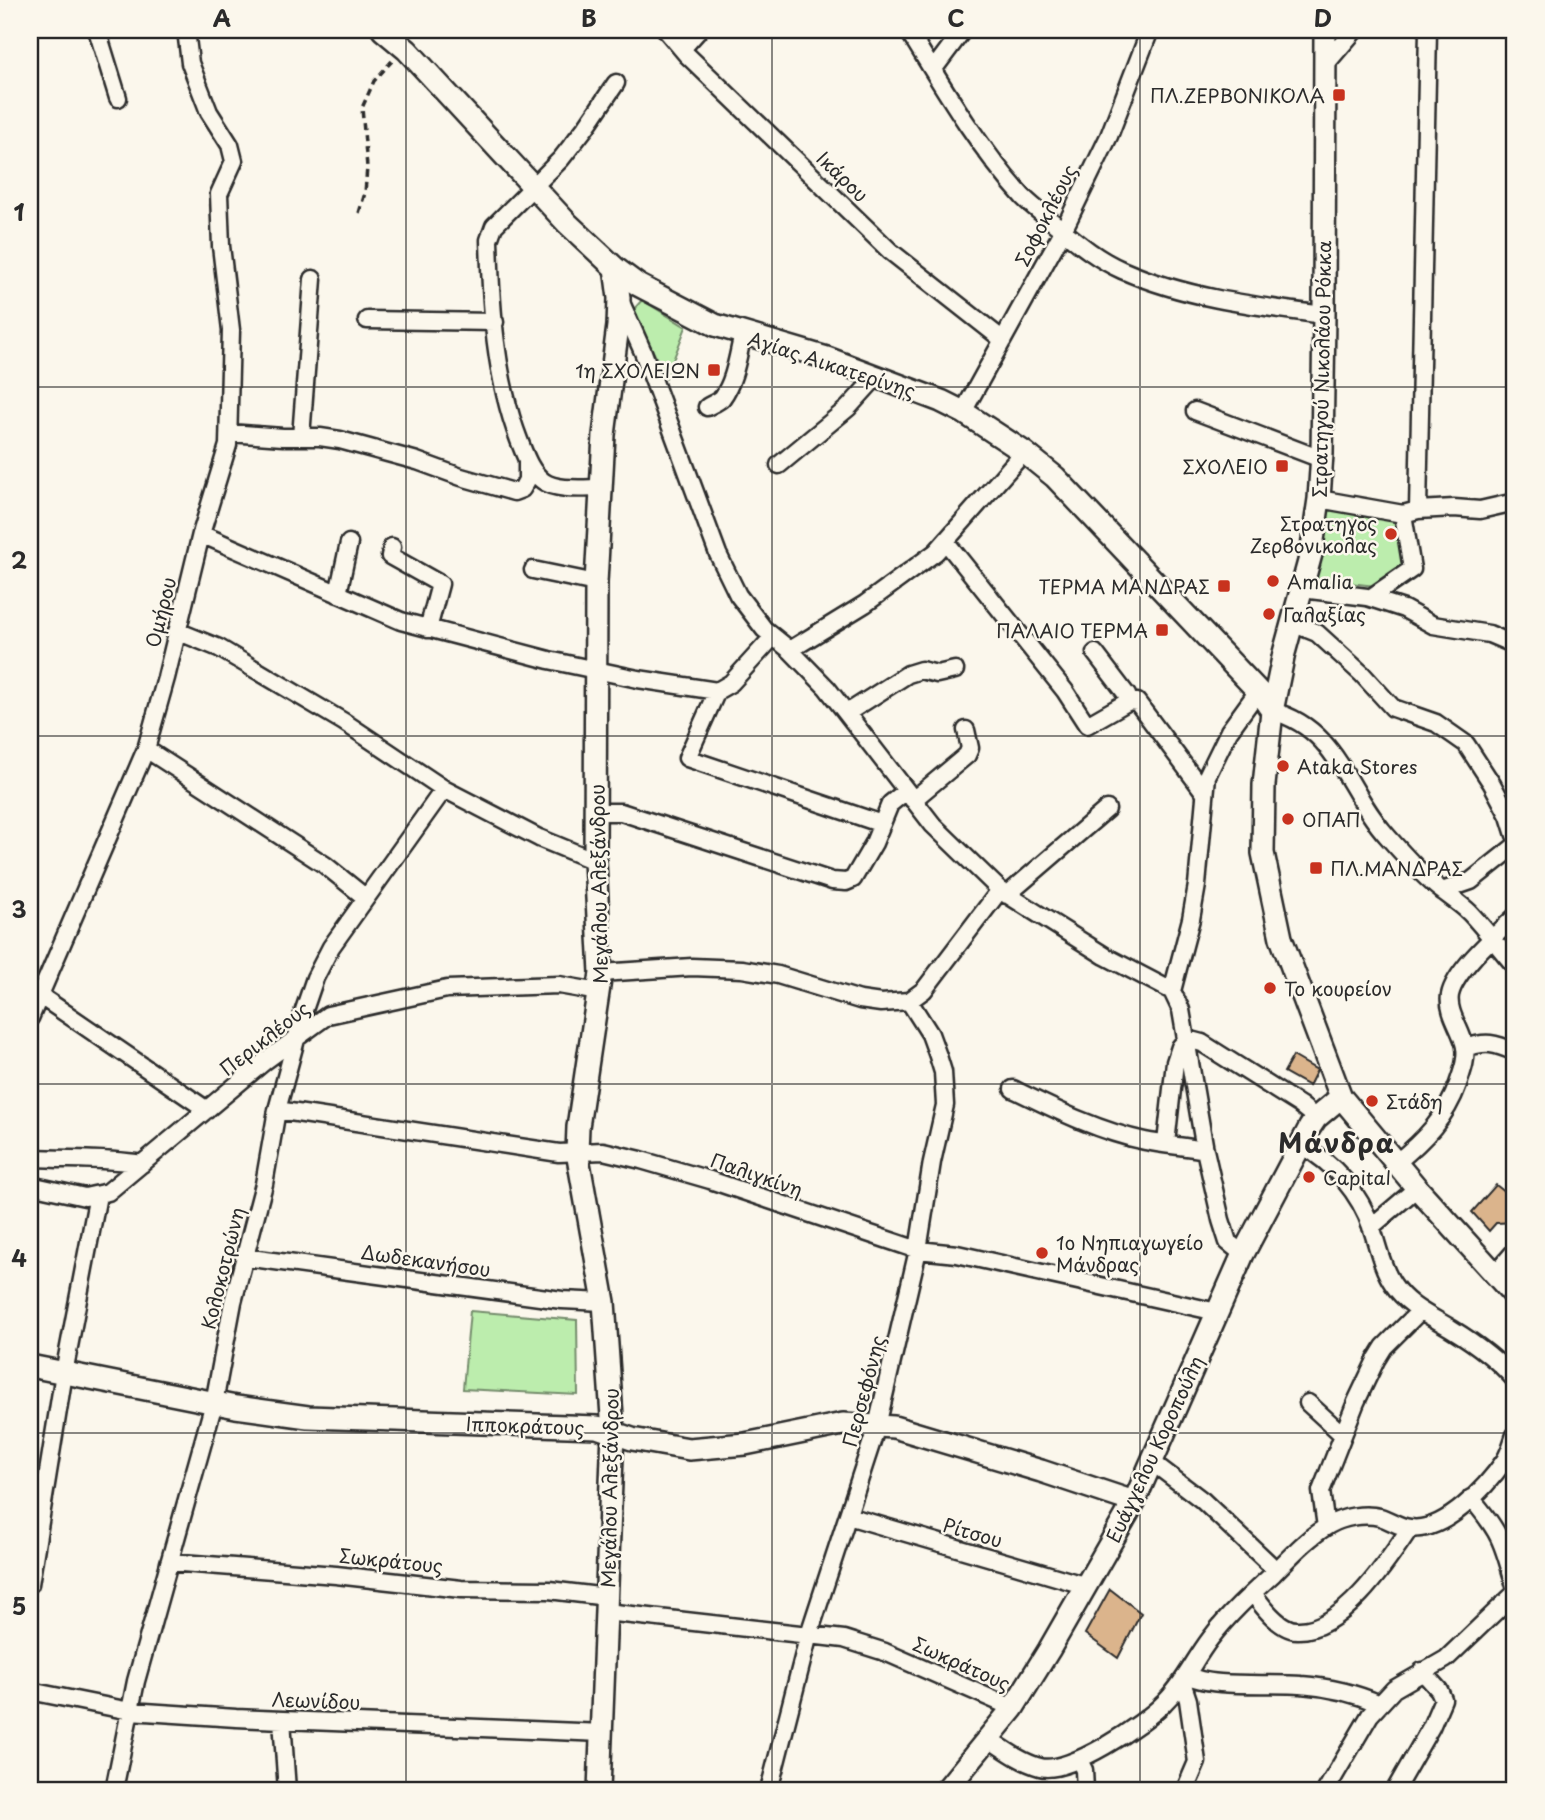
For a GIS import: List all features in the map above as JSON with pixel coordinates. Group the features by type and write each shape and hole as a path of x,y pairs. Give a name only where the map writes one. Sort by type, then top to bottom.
{"street":[{"path":"97,30 118,98"},
{"name":"Ομήρου","path":"30,1018 146,749 161,699 201,534 224,461 229,433 231,330 221,246 219,194 234,161 230,145 209,112 190,63 186,30"},
{"name":"Αγίας Αικατερίνης","path":"383,30 407,50 533,188 615,268 638,285 715,325 878,376 963,412 1024,452 1055,477 1258,691 1272,711"},
{"name":"Ικάρου","path":"666,30 682,49 890,251 1003,340"},
{"path":"682,49 699,30"},
{"path":"908,30 994,162 1025,198 1089,252 1120,269 1154,282 1234,303 1324,315"},
{"path":"933,70 963,30"},
{"name":"Σοφοκλέους","path":"963,412 1062,231 1109,136 1150,30"},
{"name":"Στρατηγού Νικολάου Ρόκκα","path":"1325,30 1324,315 1319,499 1311,554 1272,711 1264,785 1263,853 1281,938 1341,1097 1417,1188 1515,1296"},
{"path":"1325,65 1354,30"},
{"path":"1370,598 1412,569 1410,512 1428,30"},
{"path":"600,488 545,483 527,462 502,387 489,240 494,226 546,177 578,138 616,83"},
{"name":"Μεγάλου Αλεξάνδρου","path":"599,1790 613,1431 604,1302 577,1152 578,1127 600,982 595,861 596,583 604,435 618,326 619,298 615,268"},
{"path":"301,437 313,279"},
{"path":"619,298 643,352 718,554 738,595 772,638 790,650 827,688 933,825 1004,893 1105,956 1172,990 1181,1010 1205,1150 1228,1242 1243,1254"},
{"path":"367,320 495,322"},
{"path":"708,407 721,400 736,366 743,334"},
{"path":"779,465 848,408 878,376"},
{"path":"1195,411 1321,459"},
{"path":"229,433 340,440 514,492 522,489 527,480 527,462"},
{"path":"790,650 874,598 946,542 1024,452"},
{"path":"1319,499 1410,512 1454,508 1480,510 1515,502"},
{"path":"201,534 338,594 428,629 595,671 717,691"},
{"path":"946,542 1065,691 1087,725 1129,701 1137,702 1205,792"},
{"path":"338,594 349,543"},
{"path":"392,547 390,556 440,584 428,629"},
{"path":"533,570 596,583"},
{"path":"1302,589 1370,598 1404,609 1433,625 1489,634 1515,645"},
{"path":"1292,623 1317,633 1362,674 1393,708 1436,723 1466,744 1493,784 1515,835"},
{"path":"177,631 219,648 344,722 444,789 539,838 595,861"},
{"path":"772,638 730,683 717,691 687,758 882,824"},
{"path":"1095,653 1129,701"},
{"path":"847,713 908,674 921,670 937,674 955,670"},
{"path":"1172,990 1197,885 1207,776 1229,730 1258,691"},
{"path":"1272,711 1299,720 1314,732 1335,757 1367,811 1386,836 1442,891 1468,912 1515,966"},
{"path":"596,812 621,812 832,881 846,882 853,879 890,804 910,796 967,755 970,748 966,730"},
{"path":"146,749 325,865 366,898"},
{"name":"Κολοκοτρώνη","path":"114,1790 136,1681 214,1403 244,1257 264,1184 277,1111 304,1010 315,978 331,947 444,789"},
{"path":"909,1001 924,990 1004,893 1107,809"},
{"path":"1442,891 1471,881 1515,846"},
{"path":"1396,1163 1432,1132 1444,1114 1462,1074 1465,1048 1451,1007 1450,995 1464,971 1491,939 1515,917"},
{"name":"Περικλέους","path":"98,1195 108,1192 265,1061 328,1015 447,989 600,982 692,967 742,969 778,975 860,1000 881,1003 909,1001"},
{"path":"39,995 207,1110"},
{"name":"Περσεφόνης","path":"769,1790 809,1634 877,1426 918,1250 932,1162 941,1128 945,1098 943,1072 930,1034 909,1001"},
{"path":"1187,1040 1202,1043 1316,1118"},
{"path":"1166,1143 1175,1062 1180,1047 1187,1040"},
{"path":"1465,1048 1489,1043 1515,1052"},
{"path":"1013,1090 1114,1133 1147,1142 1205,1150"},
{"name":"Ευάγγελου Κοροπούλη","path":"946,1790 1013,1708 1087,1586 1134,1502 1243,1254 1316,1118 1341,1097"},
{"name":"Παλιγκίνη","path":"277,1111 559,1153 603,1151 710,1180 918,1250 957,1254 1217,1312"},
{"path":"1301,1145 1322,1157 1336,1170 1363,1207 1393,1284 1420,1311 1482,1349 1515,1380"},
{"path":"33,1157 77,1161 115,1160 142,1164"},
{"path":"30,1185 85,1197 98,1195 64,1373 30,1584"},
{"path":"1371,1227 1417,1188"},
{"path":"1495,1274 1515,1251"},
{"name":"Δωδεκανήσου","path":"244,1257 562,1300 604,1302"},
{"path":"1326,1527 1321,1491 1343,1435 1384,1347 1420,1311"},
{"name":"Ιπποκράτους","path":"30,1366 214,1403 308,1417 597,1427 632,1439 689,1450 795,1436 843,1424 894,1427 1134,1502"},
{"path":"1308,1403 1343,1435"},
{"path":"989,1739 1041,1768 1057,1768 1079,1760 1161,1706 1185,1678 1210,1639 1231,1614 1304,1543 1326,1527 1346,1518 1379,1517 1410,1528 1438,1524 1471,1498 1505,1459 1515,1435"},
{"path":"1152,1462 1202,1500 1276,1570"},
{"path":"1471,1498 1494,1525 1501,1538 1515,1586"},
{"name":"Ρίτσου","path":"848,1516 1087,1586"},
{"path":"1253,1593 1261,1605 1288,1628 1298,1631 1326,1622 1350,1606 1384,1567 1410,1528"},
{"name":"Σωκράτους","path":"169,1562 336,1575 461,1589 549,1590 607,1605 844,1639 885,1652 1013,1708"},
{"path":"1326,1790 1370,1715 1394,1689 1446,1659 1515,1593"},
{"path":"1395,1790 1431,1727 1443,1699 1439,1690 1422,1671"},
{"path":"1185,1678 1207,1682 1272,1683 1332,1688 1380,1704"},
{"path":"1185,1678 1197,1762 1185,1790"},
{"name":"Λεωνίδου","path":"30,1691 130,1711 603,1733"},
{"path":"282,1720 287,1790"},
{"path":"1079,1760 1084,1770 1085,1790"}],"path":[{"path":"359,213 365,193 367,167 362,108 382,69 407,50"}],"green space":[{"path":"642,300 686,327 666,378 633,310"},
{"path":"1329,508 1396,519 1403,565 1375,586 1315,579"},
{"path":"470,1311 577,1320 578,1395 463,1389"}],"building":[{"path":"1293,1056 1317,1070 1309,1086 1284,1072"},
{"path":"1496,1185 1515,1200 1515,1222 1496,1223 1489,1231 1472,1212"},
{"path":"1110,1589 1141,1613 1118,1658 1085,1634"}],"place":[{"name":"ΠΛ.ΖΕΡΒΟΝΙΚΟΛΑ","path":"1339,95"},
{"name":"1η ΣΧΟΛΕΙΩΝ","path":"714,370"},
{"name":"ΣΧΟΛΕΙΟ","path":"1282,466"},
{"name":"Στρατηγος Ζερβονικολας","path":"1391,534"},
{"name":"Amalia","path":"1273,581"},
{"name":"ΤΕΡΜΑ ΜΑΝΔΡΑΣ","path":"1224,586"},
{"name":"Γαλαξίας","path":"1269,614"},
{"name":"ΠΑΛΑΙΟ ΤΕΡΜΑ","path":"1162,630"},
{"name":"Ataka Stores","path":"1283,766"},
{"name":"ΟΠΑΠ","path":"1288,819"},
{"name":"ΠΛ.ΜΑΝΔΡΑΣ","path":"1316,868"},
{"name":"Το κουρείον","path":"1270,988"},
{"name":"Στάδη","path":"1372,1101"},
{"name":"Capital","path":"1309,1177"},
{"name":"1ο Νηπιαγωγείο Μάνδρας","path":"1042,1253"}],"district":[{"name":"Μάνδρα","path":"1337,1142"}]}
